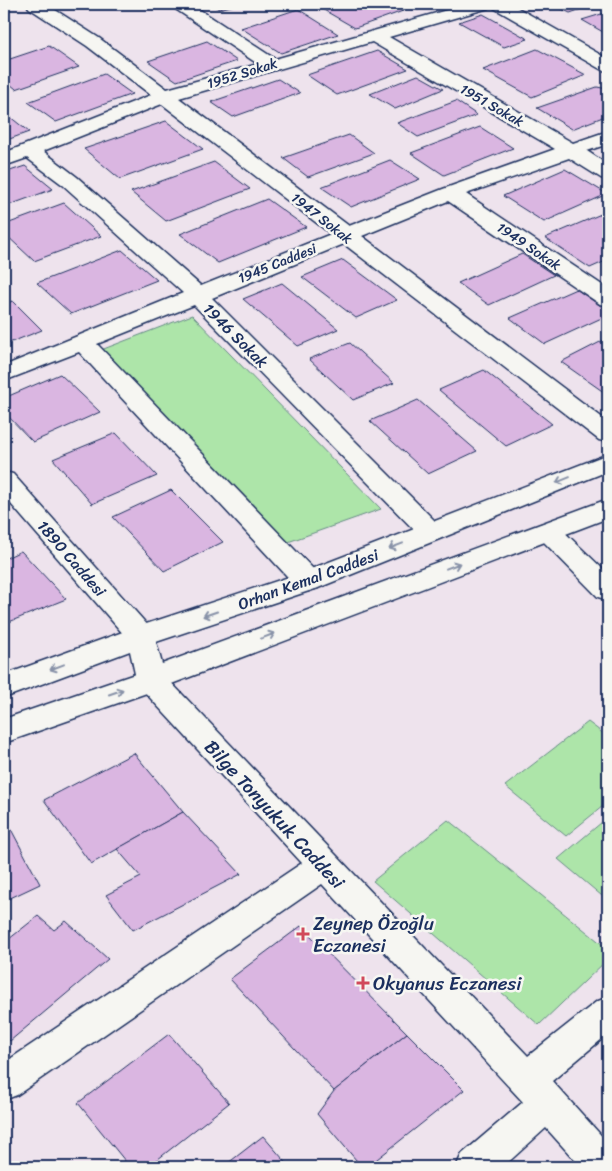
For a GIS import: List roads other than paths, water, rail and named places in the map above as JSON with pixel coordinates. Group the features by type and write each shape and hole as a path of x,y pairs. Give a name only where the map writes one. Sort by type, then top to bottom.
{"street":[{"name":"1947 Sokak","path":"35,4 92,42 165,96 608,434"},
{"path":"180,4 271,64"},
{"name":"1952 Sokak","path":"4,160 165,96 271,64 375,37 486,4"},
{"path":"499,4 608,66"},
{"name":"1951 Sokak","path":"375,37 571,150 608,174"},
{"name":"1945 Caddesi","path":"4,374 450,193 608,137"},
{"name":"1946 Sokak","path":"30,151 70,181 172,270 431,532"},
{"name":"1949 Sokak","path":"450,193 608,299"},
{"path":"82,342 308,580"},
{"name":"Orhan Kemal Caddesi","path":"4,687 141,636 308,580 608,462"},
{"name":"1890 Caddesi","path":"4,480 141,636"},
{"path":"4,731 151,680 608,508"},
{"path":"548,531 608,590"},
{"path":"141,636 151,680"},
{"name":"Bilge Tonyukuk Caddesi","path":"151,680 605,1167"},
{"path":"4,1082 323,866"},
{"path":"475,1167 537,1092 608,1013"}],"place":[{"name":"Zeynep Özoğlu Eczanesi","path":"303,934"},
{"name":"Okyanus Eczanesi","path":"363,983"}]}
